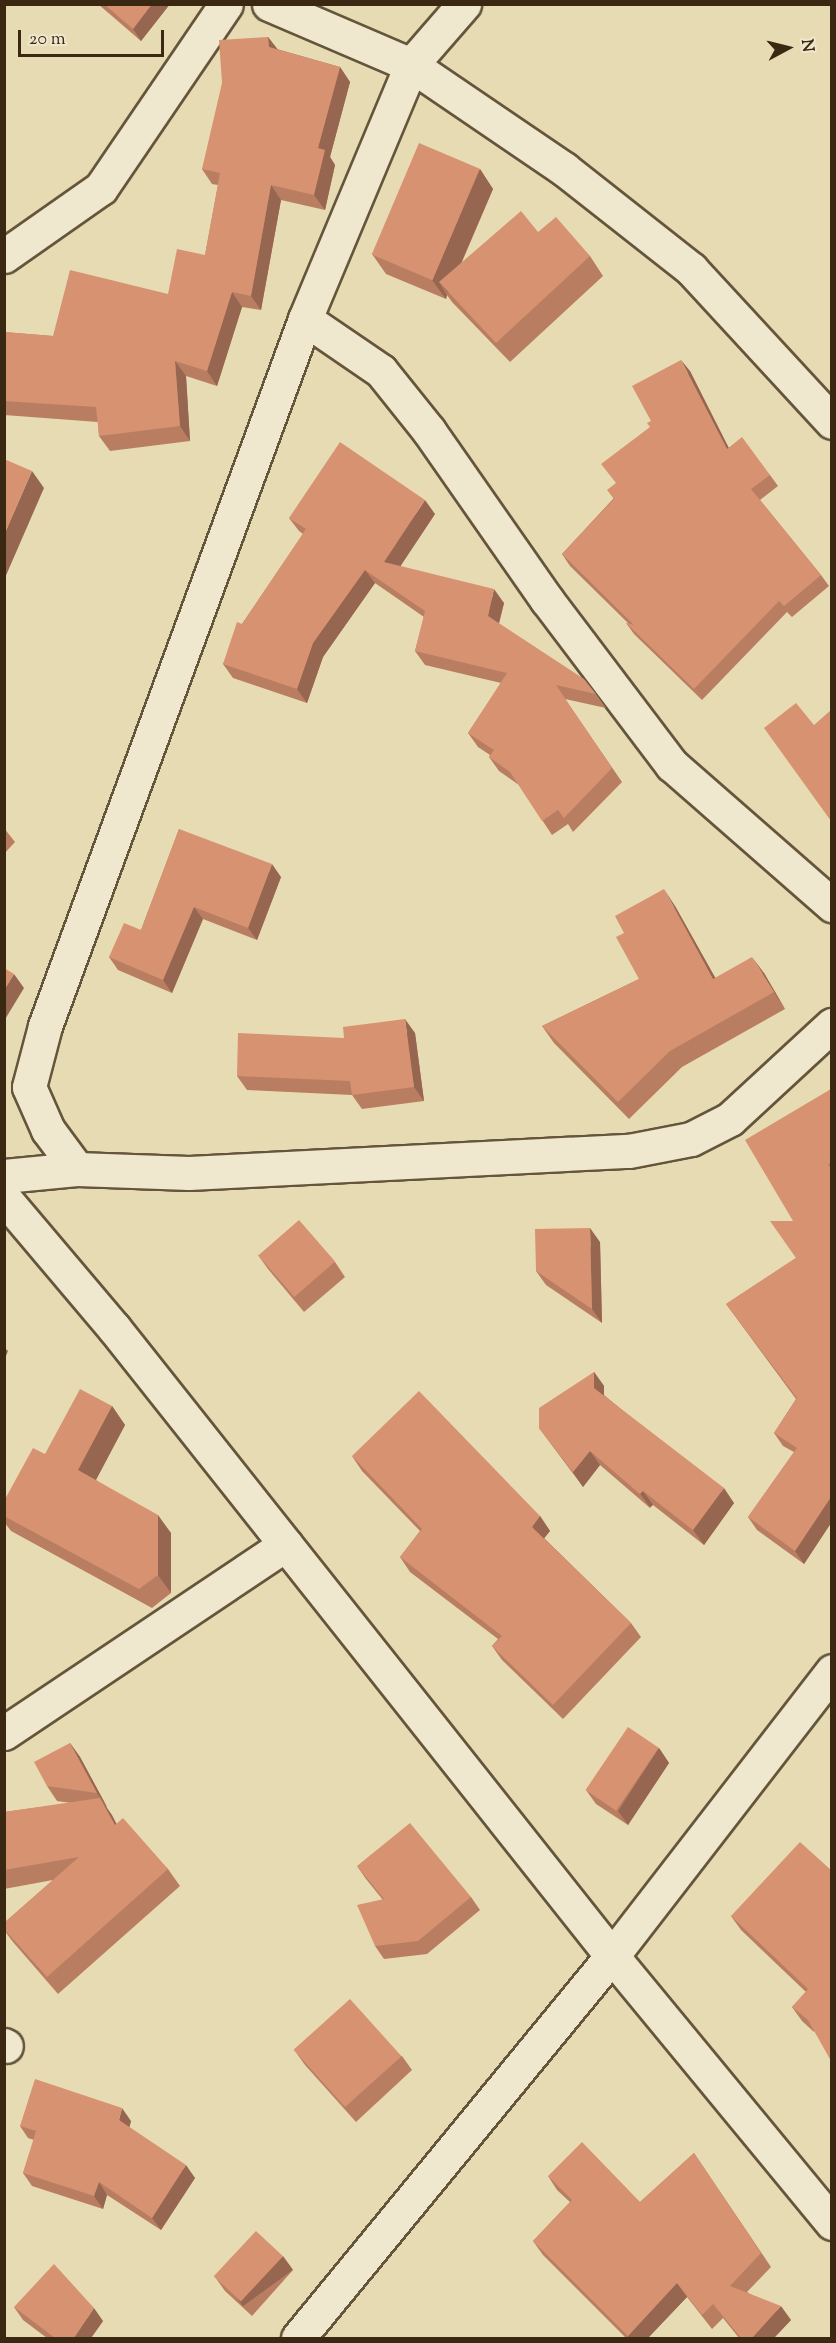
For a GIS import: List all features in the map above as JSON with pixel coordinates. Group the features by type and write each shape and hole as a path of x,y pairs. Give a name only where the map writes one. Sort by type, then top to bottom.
{"street":[{"path":"4,256 101,188 226,4"},
{"path":"269,4 411,65 564,168 691,269 831,422"},
{"path":"77,1169 48,1130 29,1087 45,1026 305,319 411,65 464,4"},
{"path":"305,319 381,371 395,388 672,765 831,905"},
{"path":"4,1176 77,1169 189,1173 629,1151 691,1139 730,1119 831,1025"},
{"path":"4,1198 114,1328 612,1956 831,2223"},
{"path":"4,1733 286,1545"},
{"path":"298,2338 612,1956 831,1671"}],"building":[{"path":"104,4 152,4 133,29"},
{"path":"268,37 269,47 340,67 318,148 325,150 314,195 271,185 251,296 232,292 207,371 175,361 180,426 99,436 96,407 4,401 4,332 53,336 70,270 168,294 177,249 205,255 220,173 202,169 222,83 219,40"},
{"path":"419,143 480,169 432,280 372,254"},
{"path":"521,211 538,232 556,217 590,256 496,343 439,282"},
{"path":"681,360 727,449 742,437 770,475 751,489 821,575 784,606 779,601 694,689 626,623 634,625 562,554 614,499 607,490 616,483 601,464 650,427 647,423 651,421 632,386"},
{"path":"340,442 425,500 384,562 494,589 488,616 584,679 596,694 556,685 612,768 564,818 558,810 542,821 510,772 489,757 494,750 468,733 507,673 415,651 425,611 365,570 313,643 297,689 223,664 237,622 242,624 306,529 289,518"},
{"path":"4,459 32,471 4,535"},
{"path":"796,703 814,725 831,710 831,821 764,728"},
{"path":"179,829 272,864 248,928 194,907 163,980 109,957 124,923 141,930"},
{"path":"664,889 713,979 752,957 774,992 670,1051 618,1102 542,1026 639,979 616,937 624,933 615,916"},
{"path":"4,968 14,974 4,990"},
{"path":"405,1019 414,1087 352,1095 350,1081 237,1076 238,1033 344,1038 343,1027"},
{"path":"831,1089 831,1163 828,1164 831,1169 831,1497 795,1551 748,1517 797,1448 774,1433 797,1398 726,1304 796,1258 770,1221 793,1221 745,1140"},
{"path":"299,1220 335,1262 294,1297 258,1255"},
{"path":"590,1228 592,1309 536,1271 535,1229"},
{"path":"594,1372 594,1388 724,1488 693,1530 643,1491 640,1494 590,1451 573,1472 539,1428 539,1408"},
{"path":"80,1389 112,1406 78,1470 158,1515 158,1575 139,1589 4,1516 4,1501 33,1448 45,1454"},
{"path":"419,1391 540,1516 532,1527 631,1623 553,1705 492,1646 502,1636 400,1557 422,1529 352,1456"},
{"path":"628,1727 659,1748 616,1811 586,1790"},
{"path":"70,1743 97,1793 47,1786 34,1762"},
{"path":"100,1798 115,1825 123,1818 168,1869 47,1977 4,1929 4,1923 79,1857 4,1870 4,1812"},
{"path":"410,1823 471,1897 418,1941 375,1946 357,1905 384,1899 357,1866"},
{"path":"800,1842 831,1870 831,2061 808,2020 792,2007 808,1989 731,1916"},
{"path":"350,1999 402,2056 345,2107 294,2050"},
{"path":"35,2079 122,2108 119,2120 186,2165 152,2218 99,2182 94,2196 23,2173 36,2131 20,2126"},
{"path":"582,2142 640,2202 694,2153 761,2253 730,2286 781,2306 752,2338 741,2338 713,2304 702,2315 677,2283 628,2336 533,2241 572,2200 548,2176"},
{"path":"256,2231 283,2256 241,2302 214,2276"},
{"path":"54,2264 94,2308 74,2338 55,2338 14,2307"}]}
